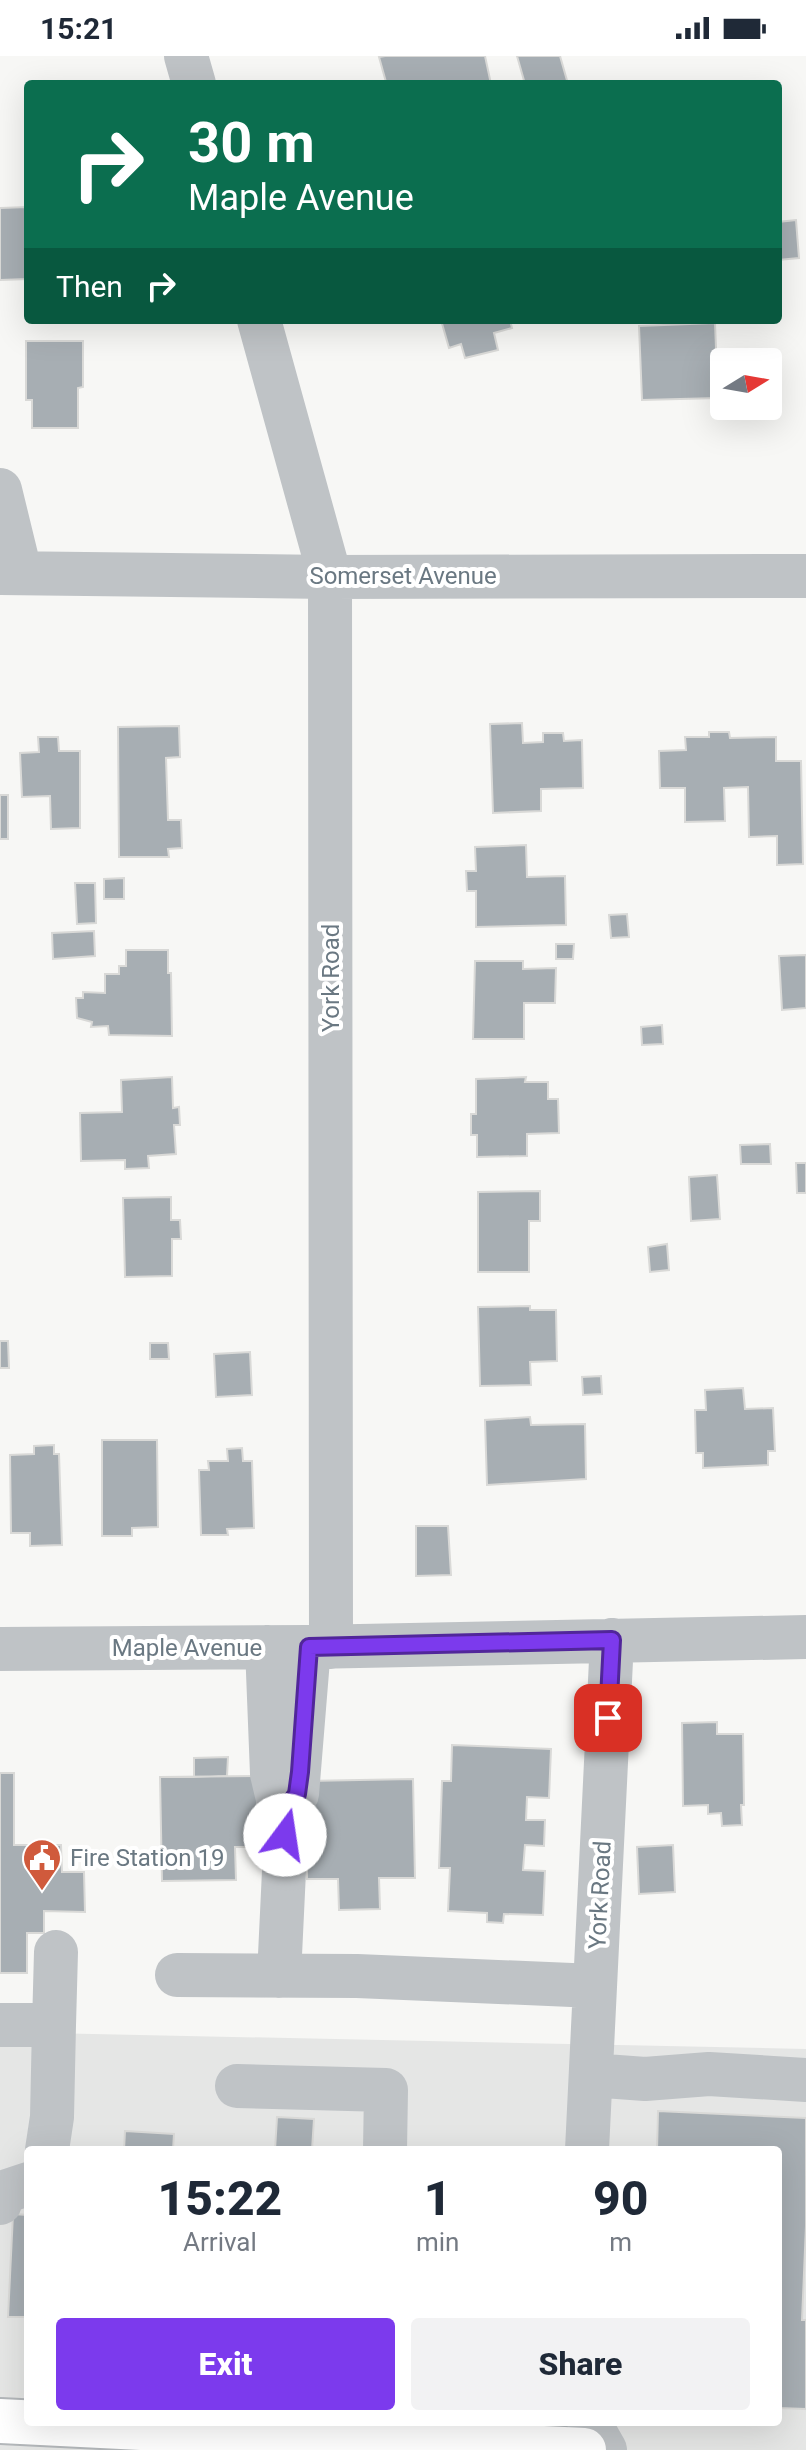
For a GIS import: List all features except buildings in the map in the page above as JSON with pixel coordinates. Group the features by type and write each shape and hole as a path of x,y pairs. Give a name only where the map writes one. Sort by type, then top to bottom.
{"main road":[{"path":"0,2421 24,2422"},
{"path":"188,2426 377,2431 584,2450"}],"street":[{"path":"186,56 193,80"},
{"name":"York Road","path":"260,324 330,577 297,1794 287,1808 279,1976"},
{"path":"0,490 10,572"},
{"name":"Somerset Avenue","path":"10,572 330,577 806,576"},
{"name":"Maple Avenue","path":"0,1649 302,1647 806,1637"},
{"name":"York Road","path":"587,2146 612,1640"},
{"path":"48,2146 52,2117 56,1952"},
{"path":"177,1975 357,1976 595,1986"},
{"path":"0,2025 54,2025"},
{"path":"591,2075 645,2079 709,2074 806,2080"},
{"path":"237,2086 386,2090 385,2146"},
{"path":"0,2203 1,2193 24,2185"},
{"path":"591,2426 605,2450"}],"shaded area":[{"path":"0,2032 806,2049 806,2450 0,2450"}],"place":[{"name":"Fire Station 19","path":"42,1892"}],"route":[{"path":"285,1835 287,1808 297,1794 300,1772 309,1647 612,1640 608,1718"}]}
